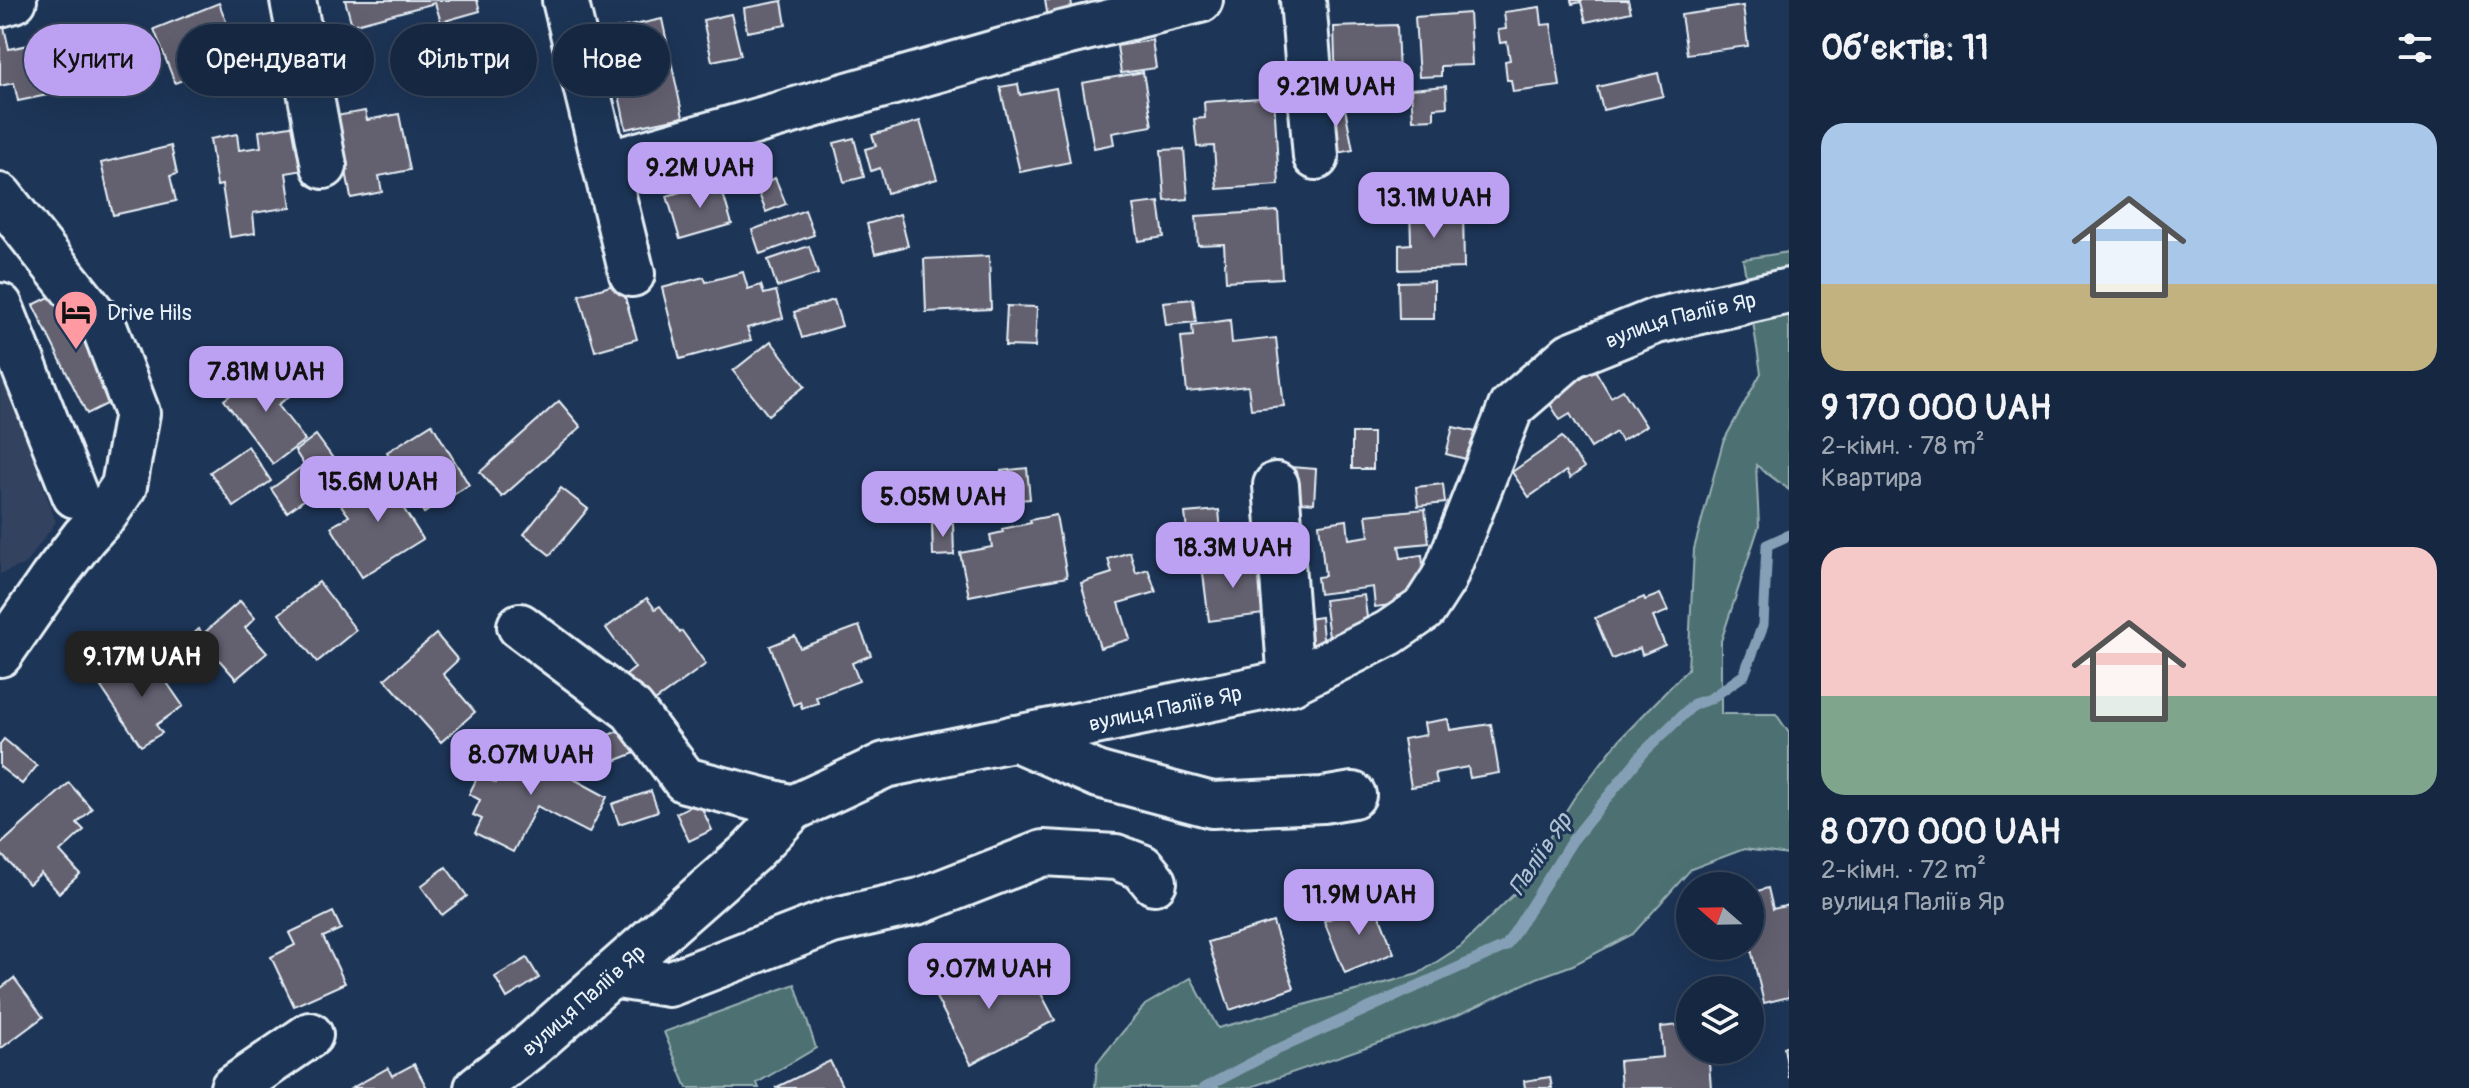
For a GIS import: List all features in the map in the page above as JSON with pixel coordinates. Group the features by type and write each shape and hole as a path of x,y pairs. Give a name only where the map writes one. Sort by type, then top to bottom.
{"street":[{"path":"0,4 14,0"},
{"path":"293,0 324,166"},
{"path":"565,0 632,274"},
{"path":"607,164 1049,38 1200,0"},
{"path":"1303,0 1316,157"},
{"path":"0,196 105,329 137,413 124,486 52,579 0,654"},
{"name":"вулиця Паліїв Яр","path":"477,1088 533,1044 751,852 793,808 885,765 1291,682 1389,633 1424,609 1444,578 1511,407 1571,355 1656,321 1789,291"},
{"path":"0,306 75,495"},
{"path":"1276,485 1291,682"},
{"path":"0,591 52,579"},
{"path":"520,626 632,710 685,780 793,808"},
{"path":"1014,738 1099,775 1212,805 1323,800 1353,795"},
{"path":"611,975 669,984 832,921 920,901 1043,853 1116,857 1142,867 1154,882"},
{"path":"233,1088 310,1035"}],"shaded area":[{"path":"0,366 56,522 25,564 0,574"}],"green space":[{"path":"1789,252 1789,490 1756,465 1759,526 1721,641 1721,714 1776,714 1789,733 1789,855 1744,849 1688,872 1676,872 1676,886 1633,934 1573,965 1537,978 1458,1015 1248,1088 1095,1088 1097,1063 1145,1005 1191,978 1218,1028 1418,974 1461,946 1514,894 1574,798 1620,739 1688,669 1694,549 1723,442 1761,373 1743,259"},
{"path":"795,984 816,1048 757,1083 759,1088 687,1088 664,1032"}],"building":[{"path":"345,0 477,0 480,11 441,22 435,3 352,24"},
{"path":"1045,0 1071,0 1074,19 1049,24"},
{"path":"1571,0 1628,0 1631,12 1586,22 1581,2 1572,4"},
{"path":"782,1 786,25 747,32 744,8"},
{"path":"219,3 227,24 177,24 175,83 161,47 161,26"},
{"path":"1743,6 1748,46 1687,54 1681,15"},
{"path":"1540,7 1542,25 1551,24 1560,86 1513,92 1511,80 1507,80 1505,61 1510,60 1507,42 1500,43 1498,30 1506,29 1504,12"},
{"path":"1469,13 1472,65 1441,66 1441,76 1419,77 1415,17"},
{"path":"731,14 741,55 712,61 703,20"},
{"path":"662,19 663,24 639,24"},
{"path":"1397,25 1399,77 1364,78 1364,90 1336,91 1334,27"},
{"path":"4,27 9,49 24,46 24,96 43,96 18,101 14,83 0,86 0,28"},
{"path":"1152,40 1156,68 1121,73 1117,46"},
{"path":"670,56 683,117 626,129 619,96 670,96"},
{"path":"1143,72 1152,126 1112,133 1114,144 1094,148 1082,83"},
{"path":"1658,73 1663,96 1603,110 1597,87"},
{"path":"1018,84 1020,95 1056,88 1070,162 1020,172 1000,87"},
{"path":"1446,86 1447,107 1434,108 1434,119 1413,120 1411,89"},
{"path":"1274,97 1279,185 1217,189 1214,146 1197,147 1194,119 1205,118 1204,102"},
{"path":"1344,103 1353,150 1327,155 1318,108"},
{"path":"365,111 367,120 399,114 410,170 379,176 382,192 351,198 336,116"},
{"path":"920,121 937,179 887,193 880,168 871,171 865,149 876,146 872,135"},
{"path":"303,124 310,169 286,173 291,207 253,213 255,233 230,237 222,185 217,186 210,139 237,134 239,150 261,147 259,131"},
{"path":"854,138 864,177 844,182 834,143"},
{"path":"171,146 177,174 170,176 176,201 113,215 101,163"},
{"path":"1184,149 1188,199 1165,201 1161,150"},
{"path":"775,178 786,204 766,212 756,186"},
{"path":"719,180 732,224 680,239 667,196"},
{"path":"1159,202 1164,237 1139,241 1133,205"},
{"path":"1463,207 1464,268 1399,270 1399,245 1411,244 1410,208"},
{"path":"805,210 814,235 760,254 752,230"},
{"path":"1278,211 1282,278 1226,281 1224,244 1198,245 1196,216"},
{"path":"900,214 908,246 875,254 867,224"},
{"path":"809,246 818,274 777,287 768,260"},
{"path":"989,256 991,309 926,312 924,259"},
{"path":"743,272 748,289 761,285 764,294 776,291 783,318 747,328 751,340 680,359 662,288 704,277 706,282"},
{"path":"1434,281 1434,319 1399,319 1398,282"},
{"path":"621,283 637,339 595,351 579,295"},
{"name":"Drive Hils","path":"66,289 119,398 87,414 33,305"},
{"path":"1193,299 1196,322 1166,325 1163,302"},
{"path":"834,300 842,326 802,338 794,312"},
{"path":"1007,306 1037,307 1035,347 1005,346"},
{"path":"1230,320 1232,343 1276,338 1284,406 1251,409 1248,386 1187,392 1181,337 1193,336 1192,325"},
{"path":"771,341 805,386 768,415 733,371"},
{"path":"270,364 292,394 278,405 305,440 273,464 224,400"},
{"path":"1595,370 1611,397 1623,390 1646,426 1621,441 1616,432 1591,448 1570,414 1560,420 1547,399 1581,372 1584,376"},
{"path":"559,401 581,427 502,497 480,472"},
{"path":"432,424 469,485 424,513 387,452"},
{"path":"1453,427 1485,434 1478,462 1446,454"},
{"path":"1352,433 1373,433 1373,469 1352,469"},
{"path":"316,435 343,472 287,512 271,489 304,465 295,451"},
{"path":"1562,437 1584,468 1570,478 1566,471 1529,497 1512,472"},
{"path":"248,446 271,481 234,507 210,472"},
{"path":"1290,467 1316,469 1314,503 1287,501"},
{"path":"1027,468 1030,499 1003,501 1001,471"},
{"path":"398,470 415,498 402,506 423,539 362,577 331,527 349,516 341,505"},
{"path":"1443,484 1445,503 1418,506 1416,487"},
{"path":"561,488 588,509 550,555 524,534"},
{"path":"1425,509 1429,543 1399,546 1401,558 1422,555 1426,594 1398,597 1399,604 1375,607 1373,587 1319,594 1317,577 1325,576 1319,524 1347,520 1349,539 1369,536 1366,515"},
{"path":"1219,510 1223,555 1190,559 1185,513"},
{"path":"1056,515 1067,577 969,596 960,553 992,547 990,535 1003,532 1002,529"},
{"path":"932,523 953,523 954,555 933,556"},
{"path":"1130,552 1136,573 1148,569 1156,592 1119,603 1130,639 1100,648 1081,583 1112,573 1108,559"},
{"path":"1257,559 1264,614 1209,621 1202,566"},
{"path":"319,582 356,630 317,662 279,614"},
{"path":"1660,594 1668,611 1653,617 1665,645 1642,655 1640,648 1612,659 1595,618 1644,597 1645,600"},
{"path":"1364,595 1369,632 1329,637 1324,600"},
{"path":"647,598 655,609 660,606 706,664 648,706 625,676 635,668 606,628"},
{"path":"240,601 255,618 245,628 267,653 236,679 214,654 199,668 180,646 199,629 203,634"},
{"path":"1321,617 1324,649 1303,651 1300,620"},
{"path":"859,626 871,655 852,663 859,681 816,697 818,703 802,708 800,702 793,705 770,646 795,636 800,648"},
{"path":"436,634 458,660 443,674 475,712 441,742 385,679"},
{"path":"148,655 183,706 156,725 162,733 141,746 101,687"},
{"path":"1448,719 1450,730 1491,724 1499,773 1470,778 1468,767 1435,773 1437,783 1411,787 1403,739 1426,735 1424,723"},
{"path":"625,728 635,753 594,769 585,745"},
{"path":"4,739 37,766 22,784 0,767 0,744"},
{"path":"518,739 547,754 541,765 557,773 562,765 575,772 572,778 607,797 589,833 537,806 513,852 475,833 482,819 473,815 480,800 469,794 479,774 496,783"},
{"path":"69,783 92,809 77,823 84,830 60,852 80,874 59,893 41,873 29,884 0,853 0,845"},
{"path":"651,791 658,811 619,824 612,804"},
{"path":"699,802 712,830 689,841 676,813"},
{"path":"446,867 467,896 442,915 421,886"},
{"path":"1768,888 1773,909 1789,905 1789,997 1764,1003 1764,976 1757,976 1754,960 1764,960 1764,889"},
{"path":"1374,901 1394,953 1345,973 1324,921"},
{"path":"333,912 341,929 323,937 345,983 294,1006 271,957 295,945 289,933"},
{"path":"1273,922 1294,988 1230,1010 1208,942"},
{"path":"527,958 539,978 507,998 495,977"},
{"path":"960,963 974,989 1011,969 1023,991 1036,984 1055,1020 971,1064 927,980"},
{"path":"14,978 43,1017 0,1049 0,986"},
{"path":"1676,1025 1676,1064 1709,1064 1711,1088 1621,1088 1619,1061 1663,1057 1661,1027"},
{"path":"1789,1046 1789,1078 1784,1047"},
{"path":"830,1061 843,1088 775,1088"},
{"path":"414,1064 427,1088 352,1088 388,1068 392,1076"},
{"path":"1550,1077 1552,1088 1525,1088 1524,1081"}],"waterway":[{"name":"Паліїв Яр","path":"1204,1088 1274,1051 1506,946 1572,841 1644,752 1694,704 1710,699 1744,675 1763,625 1767,545 1789,535"}],"place":[{"name":"Drive Hils","path":"76,351"}]}
